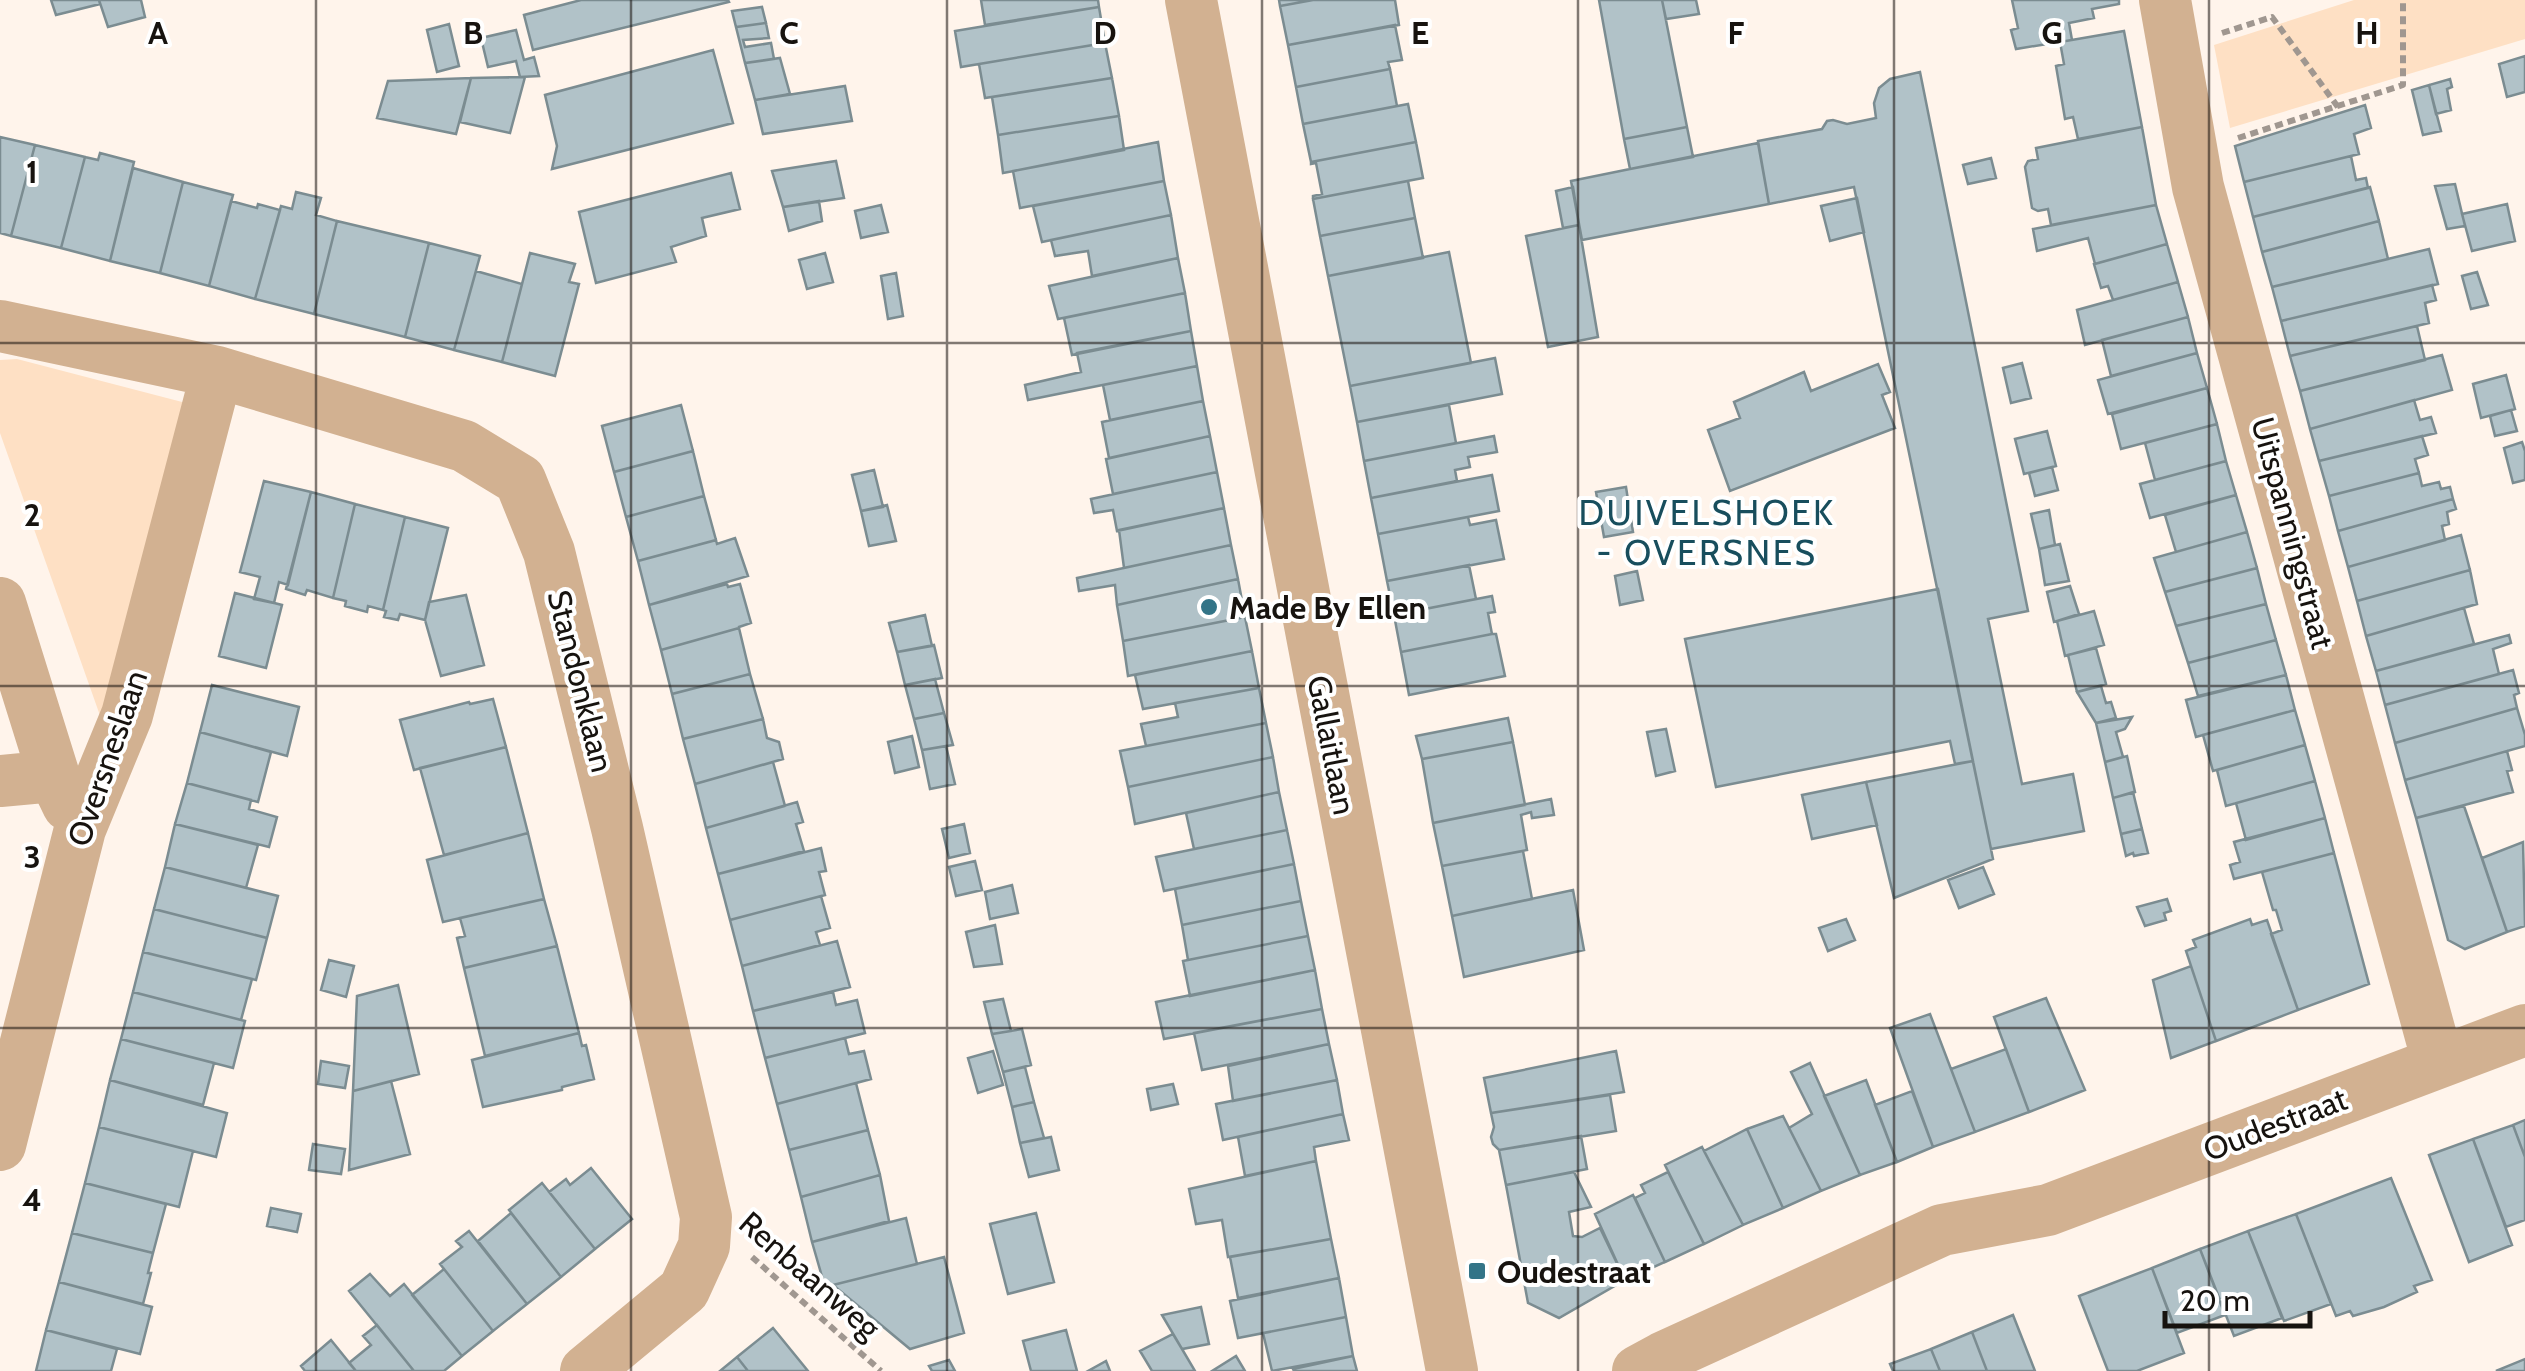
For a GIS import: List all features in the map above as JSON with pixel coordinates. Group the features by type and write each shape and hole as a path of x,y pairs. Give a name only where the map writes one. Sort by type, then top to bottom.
{"street":[{"name":"Gallaitlaan","path":"1191,0 1452,1371"},
{"name":"Uitspanningstraat","path":"2170,24 2198,187 2438,1062"},
{"name":"Standonklaan","path":"0,326 217,372 464,446 520,480 550,552 706,1217 704,1246 684,1290 586,1371"},
{"name":"Oversneslaan","path":"0,1146 80,829 128,715 217,372"},
{"name":"Oversneslaan","path":"0,603 54,776 80,829"},
{"path":"0,781 54,776"},
{"name":"Oudestraat","path":"1638,1371 1942,1230 2048,1210 2525,1030"}],"path":[{"path":"2192,152 2403,85 2403,0"},
{"path":"2170,24 2272,17 2338,108"},
{"name":"Renbaanweg","path":"706,1217 881,1371"}],"shaded area":[{"path":"2354,0 2525,0 2525,39 2230,128 2214,45"},
{"path":"17,359 186,403 103,724 0,433 0,360"}],"building":[{"path":"51,0 99,0 100,4 56,15"},
{"path":"99,0 141,0 145,17 108,27"},
{"path":"581,0 729,2 533,50 524,15"},
{"path":"981,0 1098,0 1099,7 985,25"},
{"path":"1279,0 1313,0 1280,6"},
{"path":"1313,0 1395,0 1399,25 1288,45 1280,6"},
{"path":"1599,0 1662,0 1687,127 1624,139"},
{"path":"1662,0 1696,0 1699,14 1666,19"},
{"path":"2012,0 2119,0 2119,4 2092,9 2094,18 2069,23 2072,40 2016,49 2011,30 2018,28"},
{"path":"762,7 766,23 736,27 732,11"},
{"path":"1099,7 1105,43 961,67 955,31"},
{"path":"766,23 769,38 743,40 745,47 771,43 774,59 745,63 736,27"},
{"path":"449,24 459,66 437,72 427,30"},
{"path":"1395,25 1402,60 1388,62 1390,69 1296,87 1288,45"},
{"path":"516,30 524,60 534,57 539,76 520,77 516,61 488,67 481,38"},
{"path":"2124,31 2142,127 2078,139 2073,117 2065,119 2056,66 2064,64 2060,42"},
{"path":"1105,43 1112,78 985,98 979,64"},
{"path":"713,50 733,123 552,169 557,146 545,95"},
{"path":"2525,56 2525,92 2507,97 2499,64"},
{"path":"780,58 790,94 755,100 745,63"},
{"path":"1390,69 1397,106 1303,124 1296,87"},
{"path":"1920,72 2028,611 1988,619 2022,784 2073,774 2084,831 1991,849 1854,187 1769,204 1758,141 1822,129 1827,121 1847,124 1876,118 1874,103 1879,88 1890,79"},
{"path":"525,77 510,133 460,122 471,78"},
{"path":"471,78 456,134 377,118 388,81"},
{"path":"1112,78 1119,116 998,135 992,97"},
{"path":"2450,79 2452,87 2447,89 2451,110 2436,114 2429,85"},
{"path":"2429,85 2441,131 2423,135 2412,90"},
{"path":"845,86 852,121 763,134 755,100"},
{"path":"1408,104 1416,142 1311,162 1303,124"},
{"path":"2365,105 2371,128 2354,134 2359,154 2244,182 2235,146"},
{"path":"1119,116 1124,150 1003,173 998,135"},
{"path":"1687,127 1693,157 1630,169 1624,139"},
{"path":"2142,127 2156,205 2051,225 2048,209 2032,208 2025,167 2028,161 2038,159 2036,148"},
{"path":"0,137 35,145 11,236 0,233"},
{"path":"1158,142 1164,181 1020,208 1013,171"},
{"path":"1416,142 1423,178 1313,199 1322,194 1316,163 1311,162"},
{"path":"1758,143 1769,204 1582,240 1571,181"},
{"path":"35,145 85,157 61,248 11,236"},
{"path":"100,153 134,162 110,261 61,248 85,157 98,160"},
{"path":"2351,156 2356,180 2366,178 2368,188 2253,217 2244,182"},
{"path":"1991,158 1996,178 1968,184 1963,165"},
{"path":"836,161 844,198 783,207 772,171"},
{"path":"133,168 183,182 160,273 110,261"},
{"path":"731,173 740,209 702,218 706,236 671,247 676,262 596,283 579,212"},
{"path":"1164,181 1171,215 1042,242 1033,206"},
{"path":"1408,181 1415,218 1320,236 1313,199"},
{"path":"183,182 233,195 209,286 160,273"},
{"path":"2455,184 2465,226 2447,229 2435,186"},
{"path":"1573,187 1579,225 1563,228 1556,191"},
{"path":"2370,187 2379,221 2262,252 2253,217"},
{"path":"296,192 321,198 316,215 337,221 314,314 255,299 281,206 292,209"},
{"path":"1857,198 1864,232 1830,241 1821,206"},
{"path":"231,201 280,210 255,299 209,286"},
{"path":"819,201 822,221 789,231 783,207"},
{"path":"2507,204 2515,241 2472,251 2462,214"},
{"path":"881,205 888,232 861,238 855,211"},
{"path":"2156,205 2167,244 2095,264 2088,238 2037,251 2033,229"},
{"path":"1171,215 1178,258 1092,276 1088,251 1055,256 1051,240"},
{"path":"1415,218 1423,258 1328,276 1320,236"},
{"path":"337,221 429,243 405,337 314,314"},
{"path":"2379,221 2388,259 2272,287 2262,252"},
{"path":"1579,225 1598,337 1548,347 1526,236"},
{"path":"429,243 480,256 454,350 405,337"},
{"path":"2167,244 2178,282 2113,300 2108,286 2101,288 2094,264"},
{"path":"2429,249 2438,284 2281,321 2272,287"},
{"path":"1449,252 1471,363 1350,386 1328,276"},
{"path":"530,253 575,264 569,282 579,284 555,376 502,362"},
{"path":"825,253 833,282 807,289 799,260"},
{"path":"1178,258 1185,293 1058,319 1049,286"},
{"path":"476,271 522,284 502,362 454,350"},
{"path":"2477,272 2488,305 2471,309 2462,276"},
{"path":"896,273 903,316 888,319 881,276"},
{"path":"2178,282 2188,317 2085,345 2077,310"},
{"path":"2432,285 2436,300 2425,303 2429,323 2290,356 2281,321"},
{"path":"1185,293 1191,331 1072,355 1064,318"},
{"path":"2188,317 2197,353 2111,376 2102,340"},
{"path":"2417,326 2425,360 2300,391 2290,356"},
{"path":"1191,331 1197,366 1028,400 1025,385 1081,372 1077,353"},
{"path":"2197,353 2207,388 2108,414 2098,380"},
{"path":"2442,355 2452,390 2310,429 2300,391"},
{"path":"1495,358 1502,394 1357,422 1350,386"},
{"path":"2022,363 2031,398 2011,403 2003,368"},
{"path":"1878,364 1890,392 1882,395 1895,428 1730,491 1708,430 1740,418 1734,402 1804,372 1811,391"},
{"path":"1197,366 1203,401 1110,420 1103,385"},
{"path":"2506,375 2515,409 2481,418 2473,384"},
{"path":"2207,388 2217,424 2121,449 2112,414"},
{"path":"2414,400 2420,420 2431,417 2436,433 2319,461 2310,429"},
{"path":"1203,401 1210,436 1109,458 1102,422"},
{"path":"681,405 693,451 614,472 602,426"},
{"path":"1449,405 1456,443 1364,461 1357,422"},
{"path":"2511,410 2517,431 2495,436 2490,416"},
{"path":"2217,424 2226,461 2155,480 2145,443"},
{"path":"2047,431 2056,466 2024,474 2015,439"},
{"path":"1210,436 1217,472 1113,494 1106,459"},
{"path":"1494,436 1497,452 1468,457 1470,467 1455,470 1457,481 1371,498 1364,461"},
{"path":"2422,436 2428,455 2415,459 2419,473 2329,496 2319,461"},
{"path":"2522,442 2525,480 2513,483 2504,448"},
{"path":"693,451 704,496 626,517 614,472"},
{"path":"2226,461 2236,495 2150,518 2140,484"},
{"path":"2052,467 2058,490 2035,496 2029,473"},
{"path":"874,470 883,507 861,511 852,475"},
{"path":"1217,472 1224,508 1117,531 1113,510 1094,513 1091,499"},
{"path":"2419,473 2422,486 2439,482 2441,489 2450,487 2453,499 2338,531 2329,496"},
{"path":"1492,475 1499,511 1378,534 1371,498"},
{"path":"264,481 311,492 288,585 279,582 274,603 254,599 260,577 240,572"},
{"path":"1626,487 1633,532 1604,537 1596,492"},
{"path":"311,492 355,504 333,598 286,589"},
{"path":"2236,495 2247,532 2176,552 2165,515"},
{"path":"704,496 716,540 638,561 626,517"},
{"path":"2453,499 2456,509 2447,512 2449,524 2442,526 2445,540 2348,567 2338,531"},
{"path":"355,504 405,517 383,610 368,606 367,612 333,598"},
{"path":"887,505 896,541 869,546 861,511"},
{"path":"1224,508 1231,545 1124,568 1119,530"},
{"path":"2049,510 2055,545 2039,549 2031,514"},
{"path":"405,517 448,528 425,620 400,614 398,620 384,617"},
{"path":"1468,517 1470,525 1496,520 1504,559 1387,581 1378,534"},
{"path":"2247,532 2257,568 2165,592 2154,558"},
{"path":"2461,535 2470,570 2357,601 2348,567"},
{"path":"735,538 748,576 649,605 638,561"},
{"path":"2060,544 2069,581 2045,585 2039,549"},
{"path":"1231,545 1238,579 1117,605 1115,585 1079,591 1077,578"},
{"path":"1469,565 1476,599 1394,615 1387,581"},
{"path":"2257,568 2266,604 2176,626 2165,592"},
{"path":"2470,570 2477,604 2366,636 2357,601"},
{"path":"1637,571 1643,600 1620,605 1615,576"},
{"path":"1238,579 1245,617 1123,641 1117,605"},
{"path":"740,584 751,623 661,650 649,605"},
{"path":"2070,586 2079,614 2054,622 2047,592"},
{"path":"1938,589 1973,761 1955,764 1950,741 1716,787 1685,639"},
{"path":"235,593 282,605 266,668 219,656"},
{"path":"466,595 484,665 441,676 425,620 429,602"},
{"path":"1492,596 1495,612 1488,613 1492,634 1401,652 1394,615"},
{"path":"2266,604 2276,640 2188,663 2176,626"},
{"path":"2464,608 2474,644 2376,671 2366,636"},
{"path":"2094,611 2104,645 2065,656 2057,621"},
{"path":"925,615 932,646 897,652 889,623"},
{"path":"1245,617 1252,651 1128,676 1123,641"},
{"path":"739,628 750,674 672,694 661,650"},
{"path":"1496,634 1505,676 1409,695 1401,652"},
{"path":"2509,635 2511,643 2493,649 2499,674 2385,705 2376,671"},
{"path":"2276,640 2286,675 2198,696 2188,663"},
{"path":"934,645 942,678 905,685 897,652"},
{"path":"2096,648 2106,684 2077,692 2068,655"},
{"path":"1252,651 1259,688 1143,709 1135,675"},
{"path":"2513,670 2519,693 2514,695 2517,708 2395,743 2385,705"},
{"path":"750,674 763,719 683,739 672,694"},
{"path":"2286,675 2295,710 2196,737 2186,700"},
{"path":"935,679 944,713 914,719 905,685"},
{"path":"212,685 299,707 287,756 200,732"},
{"path":"2101,686 2116,718 2096,723 2077,692"},
{"path":"1259,688 1266,723 1146,746 1141,724 1178,717 1175,703"},
{"path":"493,699 506,747 414,770 400,720"},
{"path":"2517,708 2525,746 2405,780 2395,743"},
{"path":"2295,710 2305,745 2213,771 2203,735"},
{"path":"944,713 953,745 922,750 914,719"},
{"path":"2132,717 2125,729 2116,732 2123,757 2105,762 2096,723"},
{"path":"1508,718 1513,742 1422,759 1416,736"},
{"path":"763,719 767,738 779,742 783,759 695,784 683,739"},
{"path":"1266,723 1273,757 1128,787 1120,751"},
{"path":"1666,729 1675,771 1656,776 1647,732"},
{"path":"200,732 271,752 258,802 187,783"},
{"path":"912,736 919,767 895,773 888,742"},
{"path":"1513,742 1525,805 1433,823 1422,759"},
{"path":"2305,745 2315,781 2226,806 2217,770"},
{"path":"946,746 955,784 930,789 922,750"},
{"path":"506,747 528,833 444,855 420,768"},
{"path":"2507,751 2513,792 2416,818 2405,780"},
{"path":"2127,756 2135,792 2113,798 2105,762"},
{"path":"1273,757 1279,792 1135,824 1128,787"},
{"path":"1973,761 1993,859 1894,898 1866,782"},
{"path":"773,762 785,806 706,828 695,784"},
{"path":"2315,781 2325,818 2246,840 2236,803"},
{"path":"1866,782 1877,825 1812,839 1802,795"},
{"path":"187,783 251,800 249,809 277,817 269,847 175,824"},
{"path":"1279,792 1287,830 1194,849 1186,813"},
{"path":"2133,792 2142,829 2121,834 2113,798"},
{"path":"1551,799 1554,815 1521,815 1527,850 1442,866 1433,823"},
{"path":"797,802 803,822 796,824 804,851 718,874 706,828"},
{"path":"2464,806 2507,932 2465,949 2448,940 2416,818"},
{"path":"2325,818 2334,853 2234,879 2230,865 2240,862 2234,842"},
{"path":"175,824 258,845 246,888 165,867"},
{"path":"964,824 970,853 949,858 942,829"},
{"path":"2142,829 2148,853 2126,856 2121,834"},
{"path":"1287,830 1294,864 1164,891 1156,857"},
{"path":"528,833 544,899 443,922 427,860"},
{"path":"2523,842 2525,926 2507,932 2482,858"},
{"path":"821,848 826,871 819,872 825,895 730,920 718,874"},
{"path":"1523,851 1532,899 1452,916 1442,866"},
{"path":"2334,853 2369,984 2298,1010 2271,934 2282,930 2262,872"},
{"path":"975,861 982,890 956,896 949,867"},
{"path":"1294,864 1301,901 1182,925 1175,889"},
{"path":"165,867 278,896 267,938 154,909"},
{"path":"1983,867 1994,894 1959,908 1948,880"},
{"path":"1012,885 1018,913 990,919 985,892"},
{"path":"1573,890 1584,950 1464,977 1452,916"},
{"path":"821,896 830,928 816,932 820,945 742,966 730,920"},
{"path":"544,899 557,946 464,968 457,938 465,936 460,918"},
{"path":"2167,899 2171,911 2164,913 2166,920 2145,926 2137,907"},
{"path":"1301,901 1308,936 1188,960 1182,925"},
{"path":"154,909 267,938 256,980 143,952"},
{"path":"1846,919 1855,940 1828,951 1819,928"},
{"path":"2250,919 2252,925 2267,920 2298,1010 2216,1041 2186,951 2196,947 2193,940"},
{"path":"995,925 1002,964 974,967 966,932"},
{"path":"1308,936 1315,970 1190,996 1183,961"},
{"path":"837,941 850,987 753,1011 742,966"},
{"path":"557,946 579,1033 485,1056 464,968"},
{"path":"143,952 252,979 241,1020 133,992"},
{"path":"329,960 354,966 346,997 321,990"},
{"path":"2191,966 2216,1041 2171,1058 2153,980"},
{"path":"1315,970 1322,1009 1164,1039 1156,1002"},
{"path":"398,985 419,1074 353,1091 357,996"},
{"path":"133,992 245,1021 233,1068 121,1039"},
{"path":"833,992 836,1005 857,1000 865,1033 765,1058 753,1011"},
{"path":"2046,998 2085,1090 2029,1112 1994,1017"},
{"path":"1003,999 1011,1031 992,1034 984,1002"},
{"path":"1322,1009 1329,1044 1202,1070 1194,1033"},
{"path":"1930,1014 1975,1132 1933,1147 1890,1028"},
{"path":"1022,1029 1031,1065 1003,1072 992,1034"},
{"path":"579,1033 594,1079 483,1107 472,1060"},
{"path":"845,1038 849,1054 864,1051 871,1079 777,1104 765,1058"},
{"path":"121,1039 214,1063 203,1105 110,1080"},
{"path":"1329,1044 1337,1080 1233,1101 1228,1066"},
{"path":"2006,1049 2029,1112 1975,1132 1951,1069"},
{"path":"993,1051 1003,1085 978,1093 968,1058"},
{"path":"1616,1051 1624,1092 1491,1113 1484,1078"},
{"path":"321,1061 349,1066 345,1088 318,1084"},
{"path":"1810,1063 1860,1175 1821,1191 1789,1128 1812,1114 1791,1072"},
{"path":"1025,1067 1034,1102 1012,1107 1003,1072"},
{"path":"110,1080 227,1113 216,1157 99,1127"},
{"path":"1337,1080 1343,1114 1223,1140 1216,1104"},
{"path":"1866,1080 1897,1162 1860,1175 1824,1096"},
{"path":"391,1081 410,1154 349,1170 353,1091"},
{"path":"856,1083 868,1130 789,1150 777,1104"},
{"path":"1173,1084 1178,1104 1151,1110 1147,1089"},
{"path":"1912,1091 1933,1147 1897,1162 1875,1105"},
{"path":"1610,1095 1616,1131 1499,1150 1493,1144 1491,1113"},
{"path":"1034,1102 1044,1138 1020,1143 1012,1107"},
{"path":"1343,1114 1349,1140 1314,1147 1316,1161 1245,1176 1238,1137"},
{"path":"1783,1116 1821,1191 1783,1208 1747,1129"},
{"path":"2525,1120 2525,1157 2513,1125"},
{"path":"2513,1125 2525,1157 2525,1220 2506,1227 2473,1139"},
{"path":"99,1127 193,1151 179,1207 85,1183"},
{"path":"1747,1129 1783,1208 1743,1225 1704,1151"},
{"path":"868,1130 880,1175 801,1197 789,1150"},
{"path":"1581,1136 1587,1169 1506,1185 1499,1150"},
{"path":"1051,1137 1059,1170 1029,1177 1020,1143"},
{"path":"2473,1139 2512,1245 2469,1262 2429,1155"},
{"path":"313,1144 345,1149 341,1174 309,1170"},
{"path":"1702,1147 1743,1225 1704,1244 1665,1165"},
{"path":"1316,1161 1331,1239 1228,1257 1222,1220 1196,1224 1189,1189"},
{"path":"591,1168 632,1219 595,1249 549,1192 566,1179 570,1185"},
{"path":"1574,1172 1591,1207 1569,1212 1573,1236 1582,1237 1600,1228 1625,1280 1559,1318 1528,1303 1506,1185"},
{"path":"1668,1172 1704,1244 1665,1262 1635,1198 1645,1193 1641,1185"},
{"path":"880,1175 889,1221 812,1242 801,1197"},
{"path":"2391,1178 2432,1280 2414,1286 2417,1292 2384,1307 2353,1316 2350,1311 2336,1316 2296,1214"},
{"path":"85,1183 166,1204 153,1253 72,1233"},
{"path":"542,1183 595,1249 561,1277 509,1210"},
{"path":"1633,1195 1665,1262 1625,1280 1595,1214"},
{"path":"271,1208 301,1214 297,1232 267,1226"},
{"path":"511,1213 561,1277 527,1304 478,1241"},
{"path":"1036,1213 1054,1282 1008,1294 990,1224"},
{"path":"2296,1214 2331,1304 2284,1321 2248,1231"},
{"path":"906,1218 917,1264 825,1287 812,1242"},
{"path":"469,1231 527,1304 493,1331 440,1264 462,1247 456,1241"},
{"path":"2248,1231 2282,1318 2234,1336 2200,1249"},
{"path":"72,1233 153,1253 143,1304 59,1282"},
{"path":"1331,1239 1339,1278 1238,1298 1230,1257"},
{"path":"2200,1249 2225,1315 2177,1333 2152,1268"},
{"path":"944,1257 964,1333 910,1349 833,1285"},
{"path":"2152,1268 2184,1353 2137,1371 2108,1371 2079,1296"},
{"path":"444,1269 493,1331 462,1356 412,1295"},
{"path":"370,1274 390,1296 404,1284 462,1356 444,1371 414,1371 349,1291"},
{"path":"1339,1278 1346,1317 1238,1338 1230,1301"},
{"path":"59,1282 152,1307 140,1354 46,1330"},
{"path":"1201,1307 1209,1344 1182,1349 1162,1315"},
{"path":"2013,1315 2035,1371 1987,1371 1972,1332"},
{"path":"1346,1317 1353,1356 1272,1371 1263,1333"},
{"path":"377,1325 414,1371 356,1371 349,1363 371,1345 363,1336"},
{"path":"773,1328 808,1371 748,1371 737,1357"},
{"path":"46,1330 117,1349 111,1371 36,1371"},
{"path":"1066,1330 1077,1371 1031,1371 1023,1341"},
{"path":"1972,1332 1987,1371 1940,1371 1931,1349"},
{"path":"1173,1334 1195,1371 1152,1371 1140,1351"},
{"path":"331,1340 356,1371 305,1371 301,1366"},
{"path":"1931,1349 1940,1371 1893,1371 1890,1364"},
{"path":"1236,1356 1245,1371 1212,1371"},
{"path":"1353,1356 1357,1371 1293,1369"},
{"path":"737,1357 748,1371 720,1371"},
{"path":"2525,1359 2525,1371 2496,1371"},
{"path":"949,1360 955,1371 932,1371 929,1366"},
{"path":"1106,1361 1110,1371 1088,1371"}],"place":[{"name":"Made By Ellen","path":"1209,607"},
{"name":"Oudestraat","path":"1477,1271"}],"district":[{"name":"DUIVELSHOEK - OVERSNES","path":"1707,532"}]}
